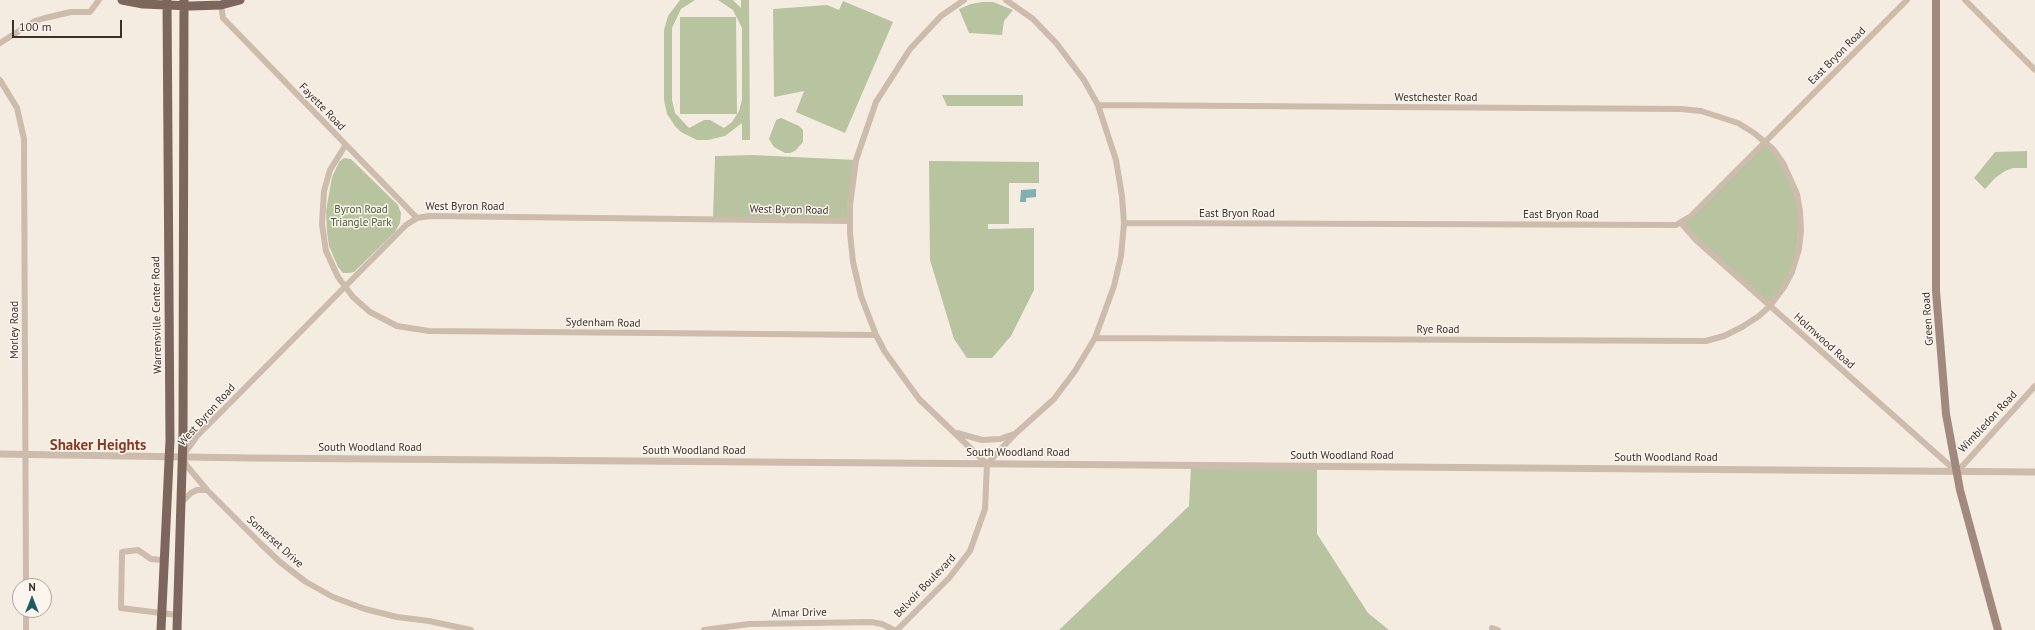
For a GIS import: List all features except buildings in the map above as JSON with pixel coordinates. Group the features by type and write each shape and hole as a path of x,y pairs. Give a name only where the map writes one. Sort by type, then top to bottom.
{"main road":[{"path":"122,0 143,4 184,3 221,5 240,0"},
{"name":"Green Road","path":"1936,0 1936,291 1946,414 1957,472 1998,630"},
{"name":"Warrensville Center Road","path":"161,630 169,457 167,3"},
{"path":"177,630 182,457 184,3"}],"street":[{"path":"0,43 35,21 66,13 90,12 99,0"},
{"path":"964,0 941,16 910,49 876,102 856,160 851,189 851,246 857,283 876,335 895,368 919,399 956,432 987,464 1015,434 1054,399 1075,371 1095,338 1114,286 1121,256 1124,223 1122,196 1116,160 1098,105 1084,80 1057,44 1033,20 1006,0"},
{"name":"East Bryon Road","path":"1124,223 1663,226 1681,223 1691,216 1907,0"},
{"path":"1965,0 2035,70"},
{"name":"Fayette Road","path":"221,5 223,18 345,146 417,218"},
{"name":"Morley Road","path":"0,80 17,108 24,139 26,578"},
{"name":"Westchester Road","path":"1098,105 1690,109 1718,115 1738,123 1765,142 1779,156 1799,203 1801,220 1800,244 1795,265 1784,287 1770,306"},
{"name":"Sydenham Road","path":"345,146 335,161 326,181 322,212 326,251 333,268 345,288 362,306 378,317 397,326 416,330 876,335"},
{"name":"West Byron Road","path":"182,457 197,436 406,225 417,218 437,216 850,221"},
{"name":"Holmwood Road","path":"1681,223 1696,240 1957,472"},
{"name":"Rye Road","path":"1095,338 1696,342 1715,338 1734,331 1751,322 1770,306"},
{"name":"Wimbledon Road","path":"1957,472 2035,386"},
{"path":"956,432 982,440 1000,439 1015,434"},
{"name":"South Woodland Road","path":"0,454 169,457 2035,472"},
{"name":"Somerset Drive","path":"182,457 187,466 207,490 280,562 306,582 333,597 365,609 397,617 429,620 471,630"},
{"name":"Belvoir Boulevard","path":"895,630 949,578 970,551 985,509 987,464"},
{"path":"181,503 191,493 197,490 207,490"},
{"path":"164,560 150,558 138,550 122,552 121,608 177,615"},
{"path":"26,618 26,630"},
{"name":"Almar Drive","path":"704,630 749,624 871,622 882,624 895,630"},
{"path":"1492,628 1498,630"}],"green space":[{"path":"680,0 695,0 681,9 672,28 672,100 675,113 689,128 704,120 710,120 724,128 732,122 739,111 742,100 742,28 733,10 718,0 733,0 741,8 741,0 749,0 750,140 742,140 742,123 725,136 708,140 697,140 681,132 667,114 664,100 664,30 668,16"},
{"path":"843,1 893,22 845,133 796,112 804,91 774,97 773,9 827,5 839,10"},
{"path":"993,2 1013,10 1004,21 1002,35 969,33 959,9 971,4"},
{"path":"680,17 736,17 737,114 680,114"},
{"path":"942,95 1023,95 1023,106 947,106"},
{"path":"781,118 799,126 803,130 803,142 795,151 790,153 785,153 774,147 769,139 776,120"},
{"path":"1765,142 1783,163 1800,211 1795,265 1770,306 1681,223"},
{"path":"2027,151 2027,168 2013,168 2005,171 1995,178 1985,189 1974,178 1995,152"},
{"path":"753,155 856,160 850,221 713,219 715,156"},
{"name":"Byron Road Triangle Park","path":"344,158 351,159 398,205 401,213 400,223 395,232 354,272 349,273 343,273 338,267 329,246 326,211 332,177 339,162"},
{"path":"929,161 1039,162 1039,183 1009,183 1009,224 988,224 988,229 1034,228 1034,290 1011,336 992,358 967,358 954,339 930,260"},
{"path":"1191,466 1317,467 1317,534 1368,613 1389,630 1059,630 1189,506"}],"water":[{"path":"1036,189 1036,197 1026,198 1026,202 1020,202 1021,190"}],"district":[{"name":"Shaker Heights","path":"98,446"}]}
